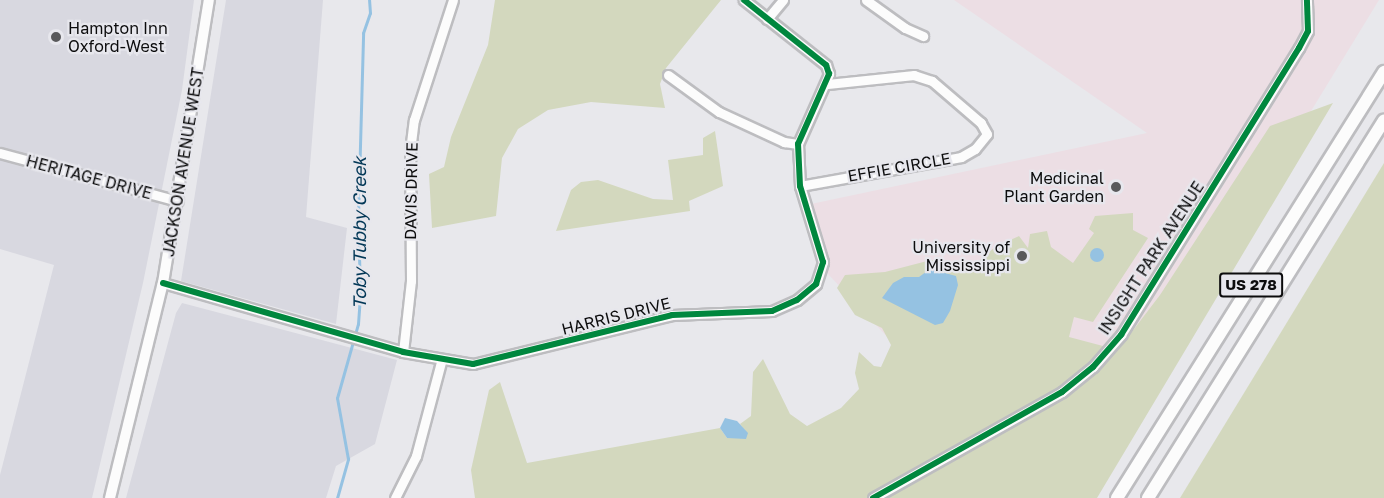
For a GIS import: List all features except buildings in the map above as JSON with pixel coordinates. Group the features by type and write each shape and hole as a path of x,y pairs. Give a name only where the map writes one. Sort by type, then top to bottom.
{"highway":[{"name":"US 278","path":"1118,498 1384,72"},
{"name":"US 278","path":"1148,498 1384,122"}],"main road":[{"name":"JACKSON AVENUE WEST","path":"110,498 163,283 178,201 208,0"}],"street":[{"name":"DAVIS DRIVE","path":"402,352 411,281 409,205 412,131 453,0"},
{"path":"744,0 826,65 828,84"},
{"path":"767,19 783,0"},
{"path":"866,0 905,28 923,36"},
{"name":"INSIGHT PARK AVENUE","path":"873,498 1062,392 1093,368 1121,335 1299,48 1308,31 1307,0"},
{"path":"668,75 719,112 784,142 798,144"},
{"name":"EFFIE CIRCLE","path":"800,186 962,157 975,150 987,134 981,123 932,81 914,75 828,84"},
{"name":"HARRIS DRIVE","path":"163,283 402,352 441,362 473,364 672,315 772,311 797,300 816,284 823,262 800,186 798,144 828,84"},
{"name":"HERITAGE DRIVE","path":"0,153 178,201"},
{"path":"395,498 416,456 441,362"}],"shaded area":[{"path":"0,0 194,0 182,90 143,283 92,498 0,498 0,475 54,265 0,249"},
{"path":"226,0 323,0 306,217 347,228 336,324 181,281"},
{"name":"University of Mississippi","path":"954,0 1379,0 1074,498 975,430 828,274 811,204 1147,133"},
{"path":"182,303 397,360 375,444 336,466 326,498 126,498 176,313"}],"green space":[{"path":"495,0 721,0 666,68 660,84 665,108 591,102 548,110 518,129 502,158 496,216 432,228 429,174 444,167 451,137 488,45"},
{"path":"1333,103 1097,498 475,498 471,470 489,390 500,382 527,463 720,428 727,438 747,433 740,424 751,416 753,372 763,359 790,414 807,426 841,408 859,389 855,373 859,352 874,366 881,367 891,345 882,328 855,315 837,288 845,275 885,272 931,260 972,267 995,247 1019,236 1028,248 1030,234 1047,231 1051,247 1073,263 1094,233 1089,229 1095,216 1133,213 1133,230 1148,238 1093,322 1074,317 1069,337 1118,350 1160,295 1270,126"},
{"path":"715,131 723,186 689,201 690,211 556,231 571,190 581,182 598,180 653,199 673,200 668,160 703,155 703,138"},
{"path":"1384,163 1384,498 1180,498"}],"water":[{"path":"1097,248 1102,250 1104,255 1102,260 1097,262 1092,260 1090,255 1092,250"},
{"path":"930,269 956,276 958,285 950,311 943,323 935,325 882,298 893,283 904,277 919,277"},
{"path":"725,418 737,421 748,433 746,439 727,438 720,428"}],"waterway":[{"name":"Toby Tubby Creek","path":"337,498 348,459 337,398 358,324 360,293 358,217 363,33 370,13 369,0"}],"cycle path":[{"path":"163,283 403,352 473,364 672,315 772,311 797,300 816,284 823,262 800,186 798,144 829,74 826,65 744,0"},
{"path":"873,498 1062,392 1093,367 1121,335 1299,48 1308,31 1307,0"}],"place":[{"name":"Hampton Inn Oxford-West","path":"56,37"},
{"name":"Medicinal Plant Garden","path":"1116,187"},
{"name":"University of Mississippi","path":"1022,256"}]}
